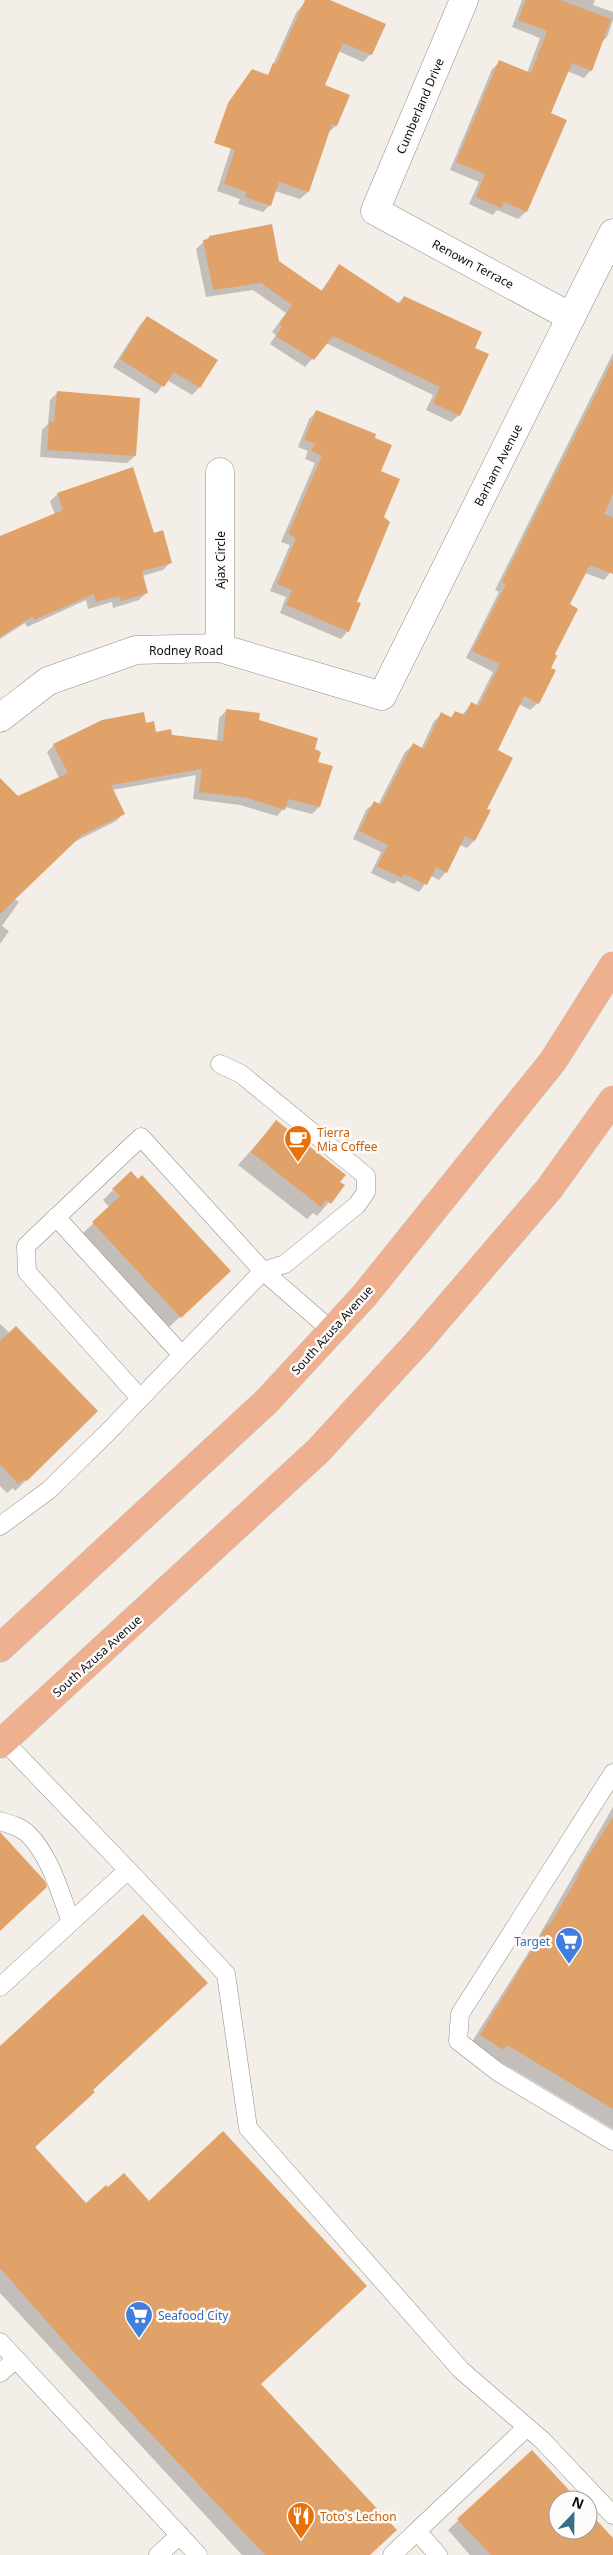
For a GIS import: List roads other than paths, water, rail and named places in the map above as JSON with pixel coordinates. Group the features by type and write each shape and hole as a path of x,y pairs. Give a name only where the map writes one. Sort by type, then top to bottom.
{"main road":[{"name":"South Azusa Avenue","path":"0,1648 267,1401 364,1296 553,1061 613,966"},
{"name":"South Azusa Avenue","path":"1,1741 318,1451 418,1342 549,1189 613,1100"}],"street":[{"name":"Cumberland Drive","path":"375,211 464,0"},
{"name":"Renown Terrace","path":"375,211 571,317"},
{"name":"Barham Avenue","path":"382,696 613,233"},
{"name":"Ajax Circle","path":"220,472 220,648"},
{"name":"Rodney Road","path":"0,718 48,681 136,650 220,648 382,696"}],"lane":[{"path":"2,1521 49,1490 263,1270 285,1264 358,1205 366,1192 366,1176 241,1074 220,1064"},
{"path":"140,1398 27,1272 26,1246 141,1137 263,1270 332,1331"},
{"path":"56,1218 182,1355"},
{"path":"1,1741 128,1870 226,1974 248,2128 460,2370 542,2440 613,2515"},
{"path":"613,1773 460,2014 458,2042 498,2072 613,2141"},
{"path":"0,1821 15,1826 28,1834 53,1871 71,1922"},
{"path":"0,1987 128,1870"},
{"path":"0,2342 198,2555"},
{"path":"0,2373 16,2359"},
{"path":"392,2555 527,2427"},
{"path":"417,2531 438,2555"},
{"path":"158,2555 180,2535"}],"place":[{"name":"Tierra Mia Coffee","path":"298,1163"},
{"name":"Target","path":"569,1965"},
{"name":"Seafood City","path":"139,2339"},
{"name":"Toto's Lechon","path":"301,2540"}]}
